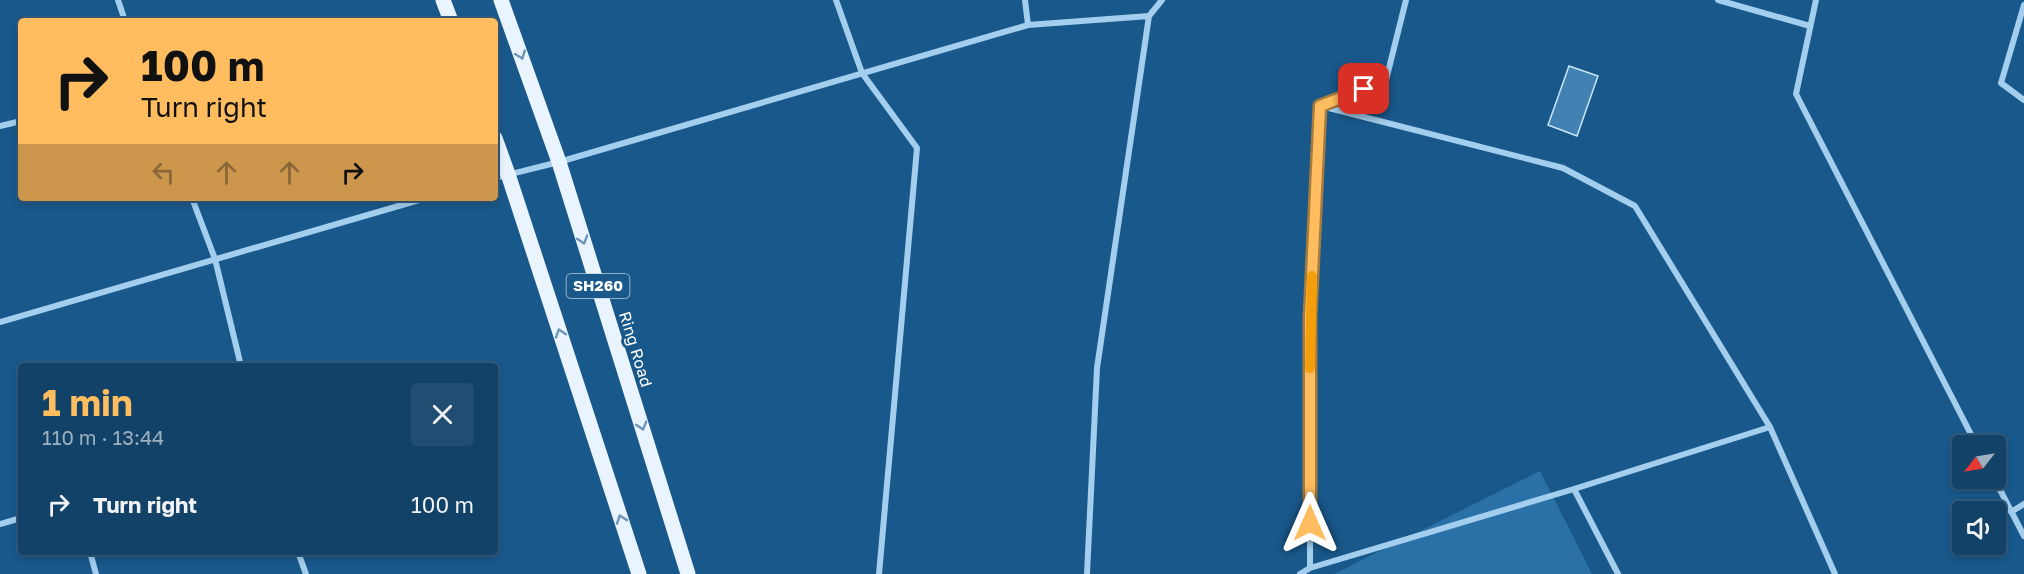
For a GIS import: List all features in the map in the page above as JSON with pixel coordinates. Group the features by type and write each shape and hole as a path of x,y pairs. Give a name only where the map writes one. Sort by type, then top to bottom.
{"main road":[{"path":"443,0 450,18"},
{"name":"Ring Road","path":"501,0 559,162 688,574"},
{"name":"SH260","path":"498,154 502,176 639,574"}],"street":[{"path":"118,0 125,18"},
{"path":"836,0 862,73 917,148 879,574"},
{"path":"1025,0 1028,25"},
{"path":"1087,574 1097,368 1149,16 1162,0"},
{"path":"1320,106 1386,80 1406,0"},
{"path":"1718,0 1810,26"},
{"path":"1816,0 1796,94 1971,435"},
{"path":"2024,5 2001,83 2024,100"},
{"path":"502,176 559,162 1028,25 1149,16"},
{"path":"1320,106 1563,168 1635,206 1770,427 1835,574"},
{"path":"1310,568 1310,318 1320,106"},
{"path":"0,126 18,122"},
{"path":"193,201 215,259 240,363"},
{"path":"0,322 416,201"},
{"path":"1300,574 1310,568 1574,489 1770,427"},
{"path":"1574,489 1618,574"},
{"path":"2000,489 2024,536"},
{"path":"2011,512 2024,504"},
{"path":"0,524 18,519"},
{"path":"91,555 96,574"},
{"path":"299,555 306,574"}],"shaded area":[{"path":"1540,471 1592,574 1334,574"}],"building":[{"path":"1569,66 1598,76 1577,136 1548,125"}],"slow traffic":[{"path":"1310,368 1312,276"}],"route":[{"path":"1310,523 1310,318 1320,106 1364,89"}]}
